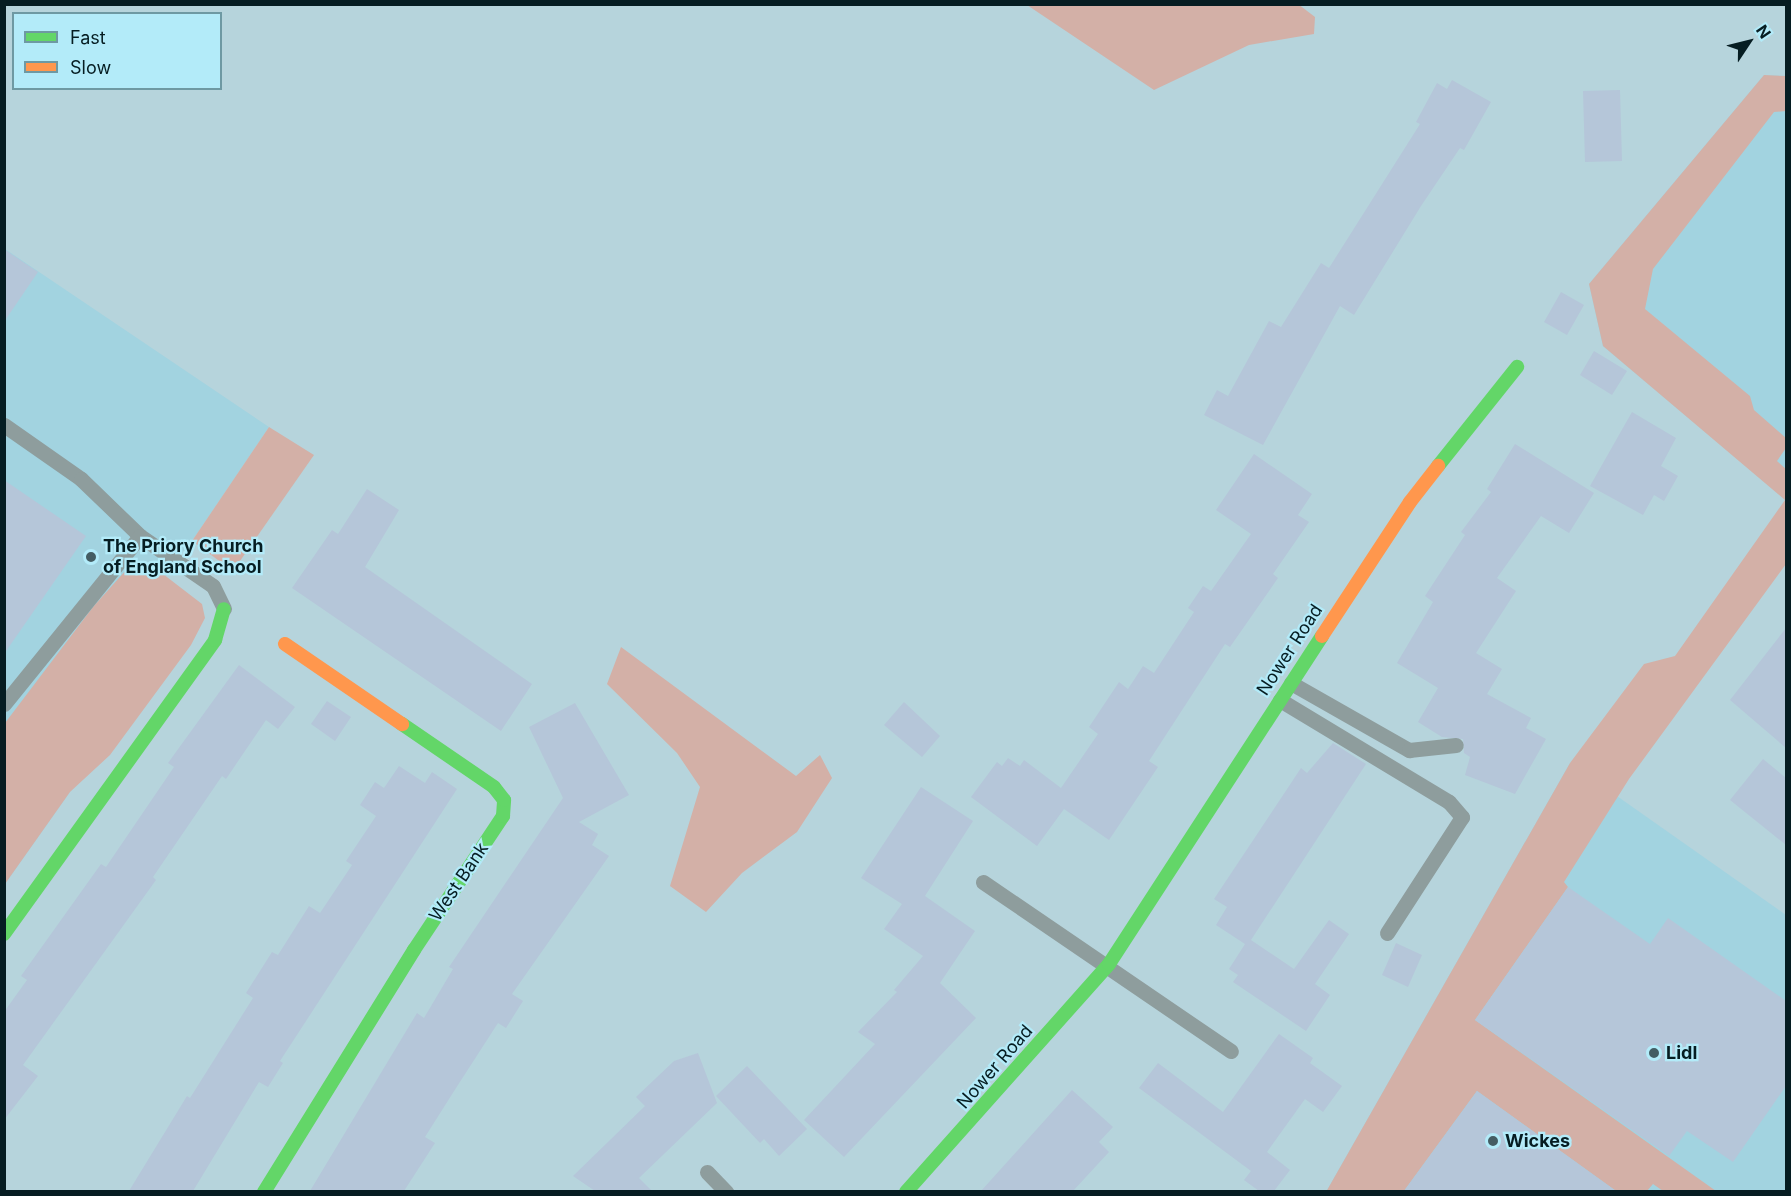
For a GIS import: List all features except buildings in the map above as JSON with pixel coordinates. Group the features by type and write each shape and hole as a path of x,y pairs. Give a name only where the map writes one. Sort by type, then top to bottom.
{"street":[{"name":"Nower Road","path":"906,1191 1022,1067 1109,964 1410,502 1516,367"},
{"path":"4,934 216,640 224,609"},
{"name":"West Bank","path":"264,1191 414,950 503,816 504,800 494,787 285,645"}],"lane":[{"path":"4,425 81,479 140,536 213,586 224,609"},
{"path":"4,704 140,536"},
{"path":"1291,683 1409,750 1456,745"},
{"path":"1280,700 1449,802 1462,817 1388,933"},
{"path":"983,882 1109,964 1231,1051"},
{"path":"707,1172 726,1191"}],"shaded area":[{"path":"1298,4 1315,17 1314,34 1249,45 1154,90 1027,5"},
{"path":"1764,75 1786,76 1786,500 1603,346 1589,284"},
{"path":"1764,75 1786,76 1786,111 1774,112 1653,269 1645,309 1750,396 1754,410 1786,438 1786,448 1777,461 1786,469 1786,564 1629,779 1564,882 1568,887 1475,1020 1716,1191 1663,1191 1653,1184 1647,1191 1616,1191 1477,1091 1404,1191 1326,1192 1570,763 1644,664 1675,656 1785,500 1603,346 1589,284"},
{"name":"The Priory Church of England School","path":"5,249 269,427 192,541 152,590 120,721 5,884"},
{"path":"269,427 314,455 233,571 192,541"},
{"path":"127,569 163,574 202,604 205,618 191,645 110,755 70,792 5,884 5,723 93,607"},
{"path":"621,647 796,776 820,755 832,778 797,832 742,873 706,912 670,886 700,787 677,753 607,684"},
{"path":"1570,763 1786,915 1786,1191 1326,1192"}],"traffic: fast":[{"path":"1438,466 1517,367"},
{"path":"4,934 215,640 224,609"},
{"path":"906,1192 1109,964 1322,636"},
{"path":"264,1192 414,950 503,816 504,800 494,787 402,724"}],"traffic: slow":[{"path":"1322,636 1410,502 1438,466"},
{"path":"285,644 402,724"}],"place":[{"name":"The Priory Church of England School","path":"91,557"},
{"name":"Lidl","path":"1654,1053"},
{"name":"Wickes","path":"1493,1141"}]}
